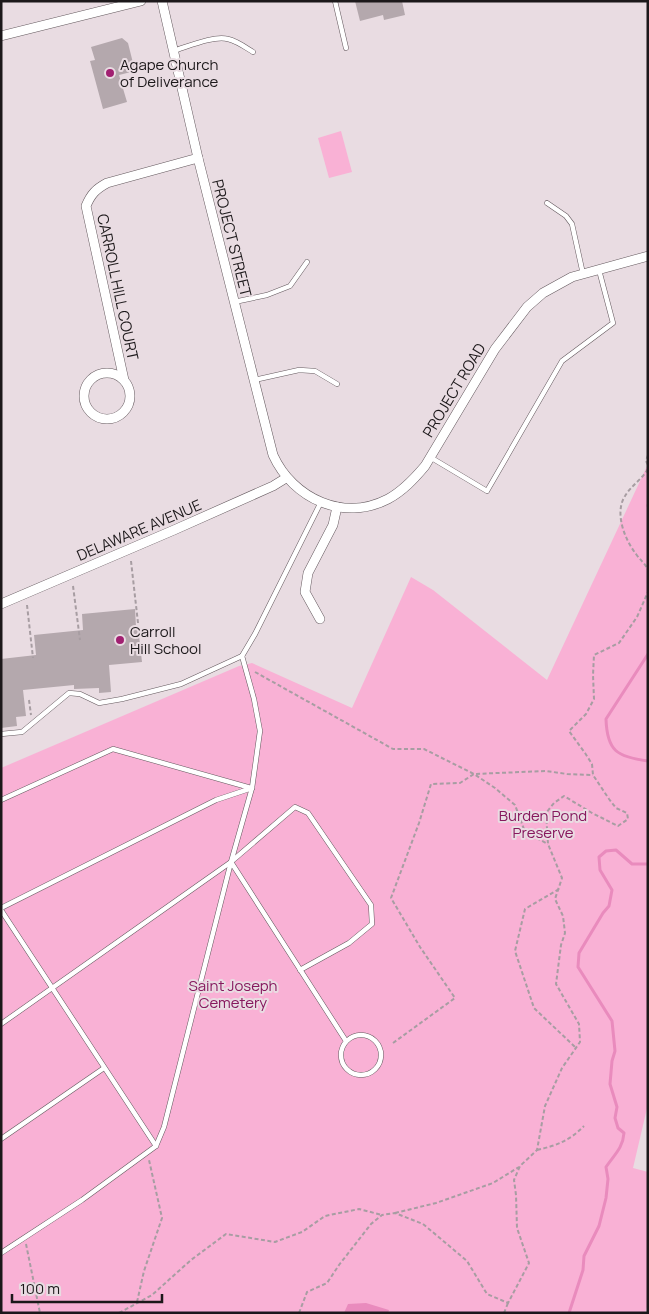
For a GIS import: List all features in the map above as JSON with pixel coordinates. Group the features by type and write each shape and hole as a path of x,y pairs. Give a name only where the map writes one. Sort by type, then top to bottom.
{"street":[{"path":"1,36 141,1"},
{"name":"PROJECT STREET","path":"162,1 198,158 253,381 273,455 286,478"},
{"name":"CARROLL HILL COURT","path":"124,380 111,373 103,373 90,380 84,394 88,409 93,414 107,419 121,414 129,401 130,394 124,380 86,206 94,192 107,183 198,158"},
{"name":"PROJECT ROAD","path":"286,478 301,492 321,502 337,507 364,507 388,499 412,481 430,457 495,349 527,307 543,293 572,277 648,256"},
{"name":"DELAWARE AVENUE","path":"1,604 174,530 273,486 286,478"},
{"path":"320,620 306,592 308,573 333,525 337,507"}],"lane":[{"path":"335,1 346,48"},
{"path":"173,50 225,38 253,52"},
{"path":"547,203 566,216 572,224 583,274"},
{"path":"234,302 280,291 290,286 307,262"},
{"path":"430,457 487,491 562,361 613,323 598,270"},
{"path":"253,381 299,370 315,371 337,384"},
{"path":"1,734 22,732 69,693 80,694 99,703 122,699 181,684 242,656 255,634 321,502"},
{"path":"1,1253 82,1200 156,1146 164,1127 231,862 252,788 260,731 254,699 242,656"},
{"path":"1,800 113,749 252,788"},
{"path":"156,1146 1,909 216,800 252,788"},
{"path":"1,1024 231,862 295,807 308,813 371,905 372,924 350,943 300,970"},
{"path":"231,862 346,1041"},
{"path":"357,1035 364,1035 375,1041 379,1046 381,1058 376,1069 363,1075 350,1072 345,1067 341,1054 346,1041 357,1035"},
{"path":"1,1139 104,1068"}],"path":[{"path":"648,455 646,461 648,464"},
{"path":"648,469 624,496 620,515 630,547 648,570"},
{"path":"131,561 138,623"},
{"path":"73,586 80,640"},
{"path":"537,1150 545,1106 562,1068 580,1042 579,1024 556,984 561,945 565,933 563,916 555,899 562,878 548,844 546,813 554,803 564,796 618,826 628,819 627,813 616,808 593,775 592,764 569,731 586,714 594,699 594,655 619,643 637,617 648,592"},
{"path":"28,605 33,658"},
{"path":"245,666 393,749 424,749 474,774 515,805 526,832 548,844"},
{"path":"29,700 32,724"},
{"path":"393,1043 455,998 420,947 391,898 419,823 431,784 460,783 474,774 546,771 593,775"},
{"path":"559,889 525,909 515,951 534,1008 576,1048"},
{"path":"119,1313 152,1295 191,1260 226,1234 275,1242 302,1232 325,1216 359,1209 382,1215 436,1203 493,1184 520,1166 537,1150 557,1145 573,1137 584,1126"},
{"path":"137,1302 144,1271 162,1218 148,1152"},
{"path":"504,1313 529,1263 517,1228 514,1180 520,1166"},
{"path":"396,1213 423,1224 442,1239 467,1261 487,1294 508,1303"},
{"path":"299,1313 307,1292 327,1283 338,1265 371,1224 382,1215"},
{"path":"25,1237 40,1313"}],"green space":[{"path":"341,131 352,172 329,178 318,138"},
{"path":"648,464 648,1104 633,1168 648,1172 648,1304 645,1313 1,1313 1,768 239,666 252,663 352,708 411,577 433,590 547,680"}],"shaded area":[{"path":"366,1303 389,1310 388,1313 344,1313 348,1304"}],"building":[{"path":"355,1 402,1 405,15 384,20 383,15 360,21"},
{"name":"Agape Church of Deliverance","path":"122,38 128,43 135,71 119,75 127,102 103,109 90,61 95,60 91,47"},
{"path":"135,609 142,662 109,665 111,692 99,693 99,688 74,689 74,685 23,690 26,716 16,717 17,726 1,728 1,659 36,655 34,635 83,630 82,614"}],"waterway":[{"path":"648,654 606,719 609,739 616,750 628,757 648,761"},
{"path":"569,1313 583,1270 584,1256 599,1226 606,1198 608,1179 606,1167 620,1147 624,1133 618,1128 615,1118 617,1107 610,1084 615,1051 612,1021 578,967 579,953 609,906 612,890 600,870 599,857 606,851 616,850 632,864 648,864"}],"place":[{"name":"Agape Church of Deliverance","path":"110,73"},
{"name":"Carroll Hill School","path":"120,640"}],"park label":[{"name":"Burden Pond Preserve","path":"543,824"},
{"name":"Saint Joseph Cemetery","path":"233,994"}]}
